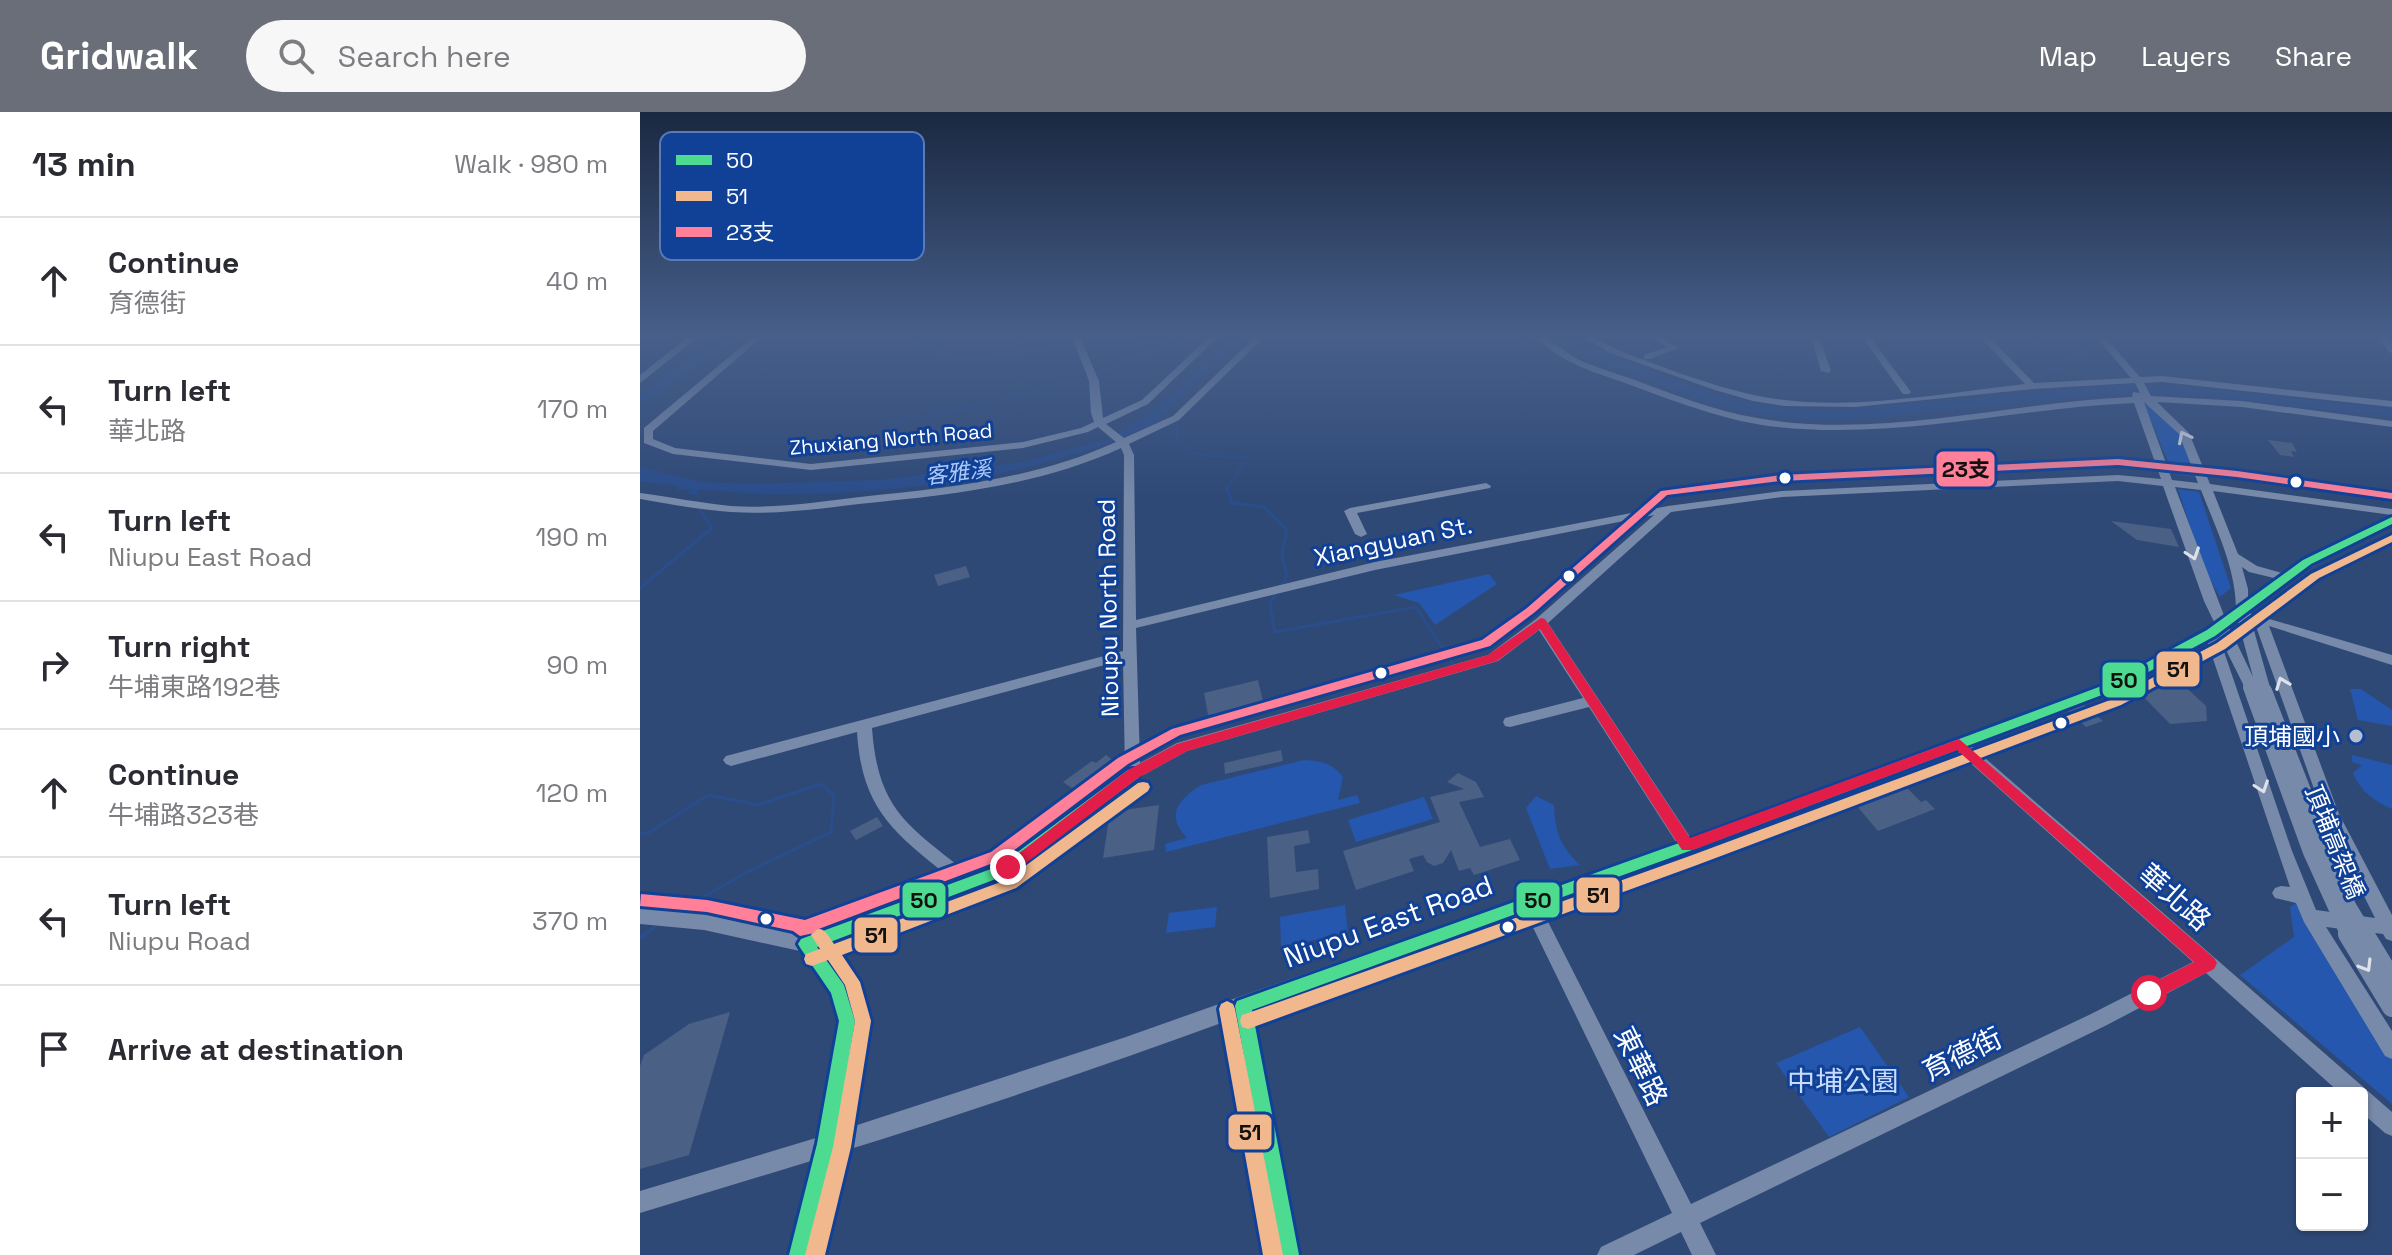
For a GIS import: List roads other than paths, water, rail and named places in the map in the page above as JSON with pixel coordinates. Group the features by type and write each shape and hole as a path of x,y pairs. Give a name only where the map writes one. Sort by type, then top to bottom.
{"street":[{"name":"Zhuxiang North Road","path":"695,390 648,430 648,441 673,451 811,467 992,450 1045,441 1100,424 1145,402 1157,390"},
{"path":"1095,390 1100,424 1124,443"},
{"path":"640,496 732,509 821,505 1010,481 1073,464 1124,443 1176,418 1205,390"},
{"path":"1654,390 1733,417 1777,424 1855,427 2144,399 2204,402 2392,424"},
{"path":"1727,390 1788,403 1850,403 1977,390"},
{"path":"1748,390 1781,397 1836,399 1935,390"},
{"path":"2139,390 2144,399 2184,433 2233,556 2242,589 2242,612 2254,686"},
{"path":"2274,390 2392,404"},
{"path":"2144,399 2149,435 2210,601 2218,658 2301,896 2310,917 2392,1049"},
{"name":"Nioupu North Road","path":"1124,443 1129,455 1133,774"},
{"name":"Xiangyuan St.","path":"1129,626 1375,566 1668,509 1782,494 2118,478 2205,486 2392,512"},
{"path":"1361,534 1350,511 1486,486"},
{"path":"640,916 704,922 806,944 969,884 1016,863 1133,774 1182,747 1493,658 1541,622 1668,509"},
{"path":"1625,518 1643,521 1645,529"},
{"name":"Niupu East Road","path":"640,1202 1077,1063 1687,846 2111,687 2216,629 2242,612 2283,577 2392,520"},
{"path":"2233,556 2253,569 2283,577"},
{"path":"2242,612 2392,660"},
{"path":"2260,620 2331,814 2390,930"},
{"path":"1541,622 1687,846"},
{"path":"2216,629 2254,686"},
{"path":"2179,650 2201,652 2218,658 2254,686"},
{"path":"731,760 1130,654"},
{"name":"頂埔高架橋","path":"2254,686 2348,906 2392,980"},
{"name":"頂埔高架橋","path":"2254,686 2322,882 2349,937 2392,1007"},
{"path":"1510,722 1593,701"},
{"path":"864,724 865,758 880,802 894,822 969,884"},
{"name":"華北路","path":"1959,744 2348,1087"},
{"path":"2281,893 2301,896"},
{"name":"東華路","path":"1529,901 1704,1255"},
{"path":"2310,917 2390,930"},
{"path":"799,1255 826,1144 847,1021 838,990 806,944"},
{"name":"育德街","path":"1609,1255 2085,1026 2208,963"},
{"path":"2368,1104 2392,1126"}],"water":[{"path":"646,390 662,390 640,405 640,395"},
{"name":"客雅溪","path":"1176,390 1188,390 1161,417 1164,420 1118,440 1070,456 972,479 871,491 761,494 697,490 698,496 689,494 688,490 676,490 677,486 640,481 640,467 701,482 758,484 880,480 1023,462 1108,439 1139,420"},
{"path":"1674,390 1706,390 1765,406 1825,411 2057,390 2219,390 2392,409 2392,417 2206,396 2117,394 1823,421 1763,415 1705,402"}],"waterway":[{"path":"886,424 1036,390"},
{"path":"1170,423 1177,425 1177,441 1195,453 1248,457 1227,488"},
{"path":"1227,488 1232,503 1264,507 1287,530 1282,554 1287,576 1282,584"},
{"path":"640,588 712,528 700,510"},
{"path":"1275,595 1270,604 1275,632 1416,607 1453,665"},
{"path":"640,834 650,832 708,795 758,805 821,784 834,795 831,832 751,870 682,909"},
{"path":"643,936 655,927"}],"place":[{"name":"頂埔國小","path":"2356,736"}],"park label":[{"name":"中埔公園","path":"1843,1081"}]}
